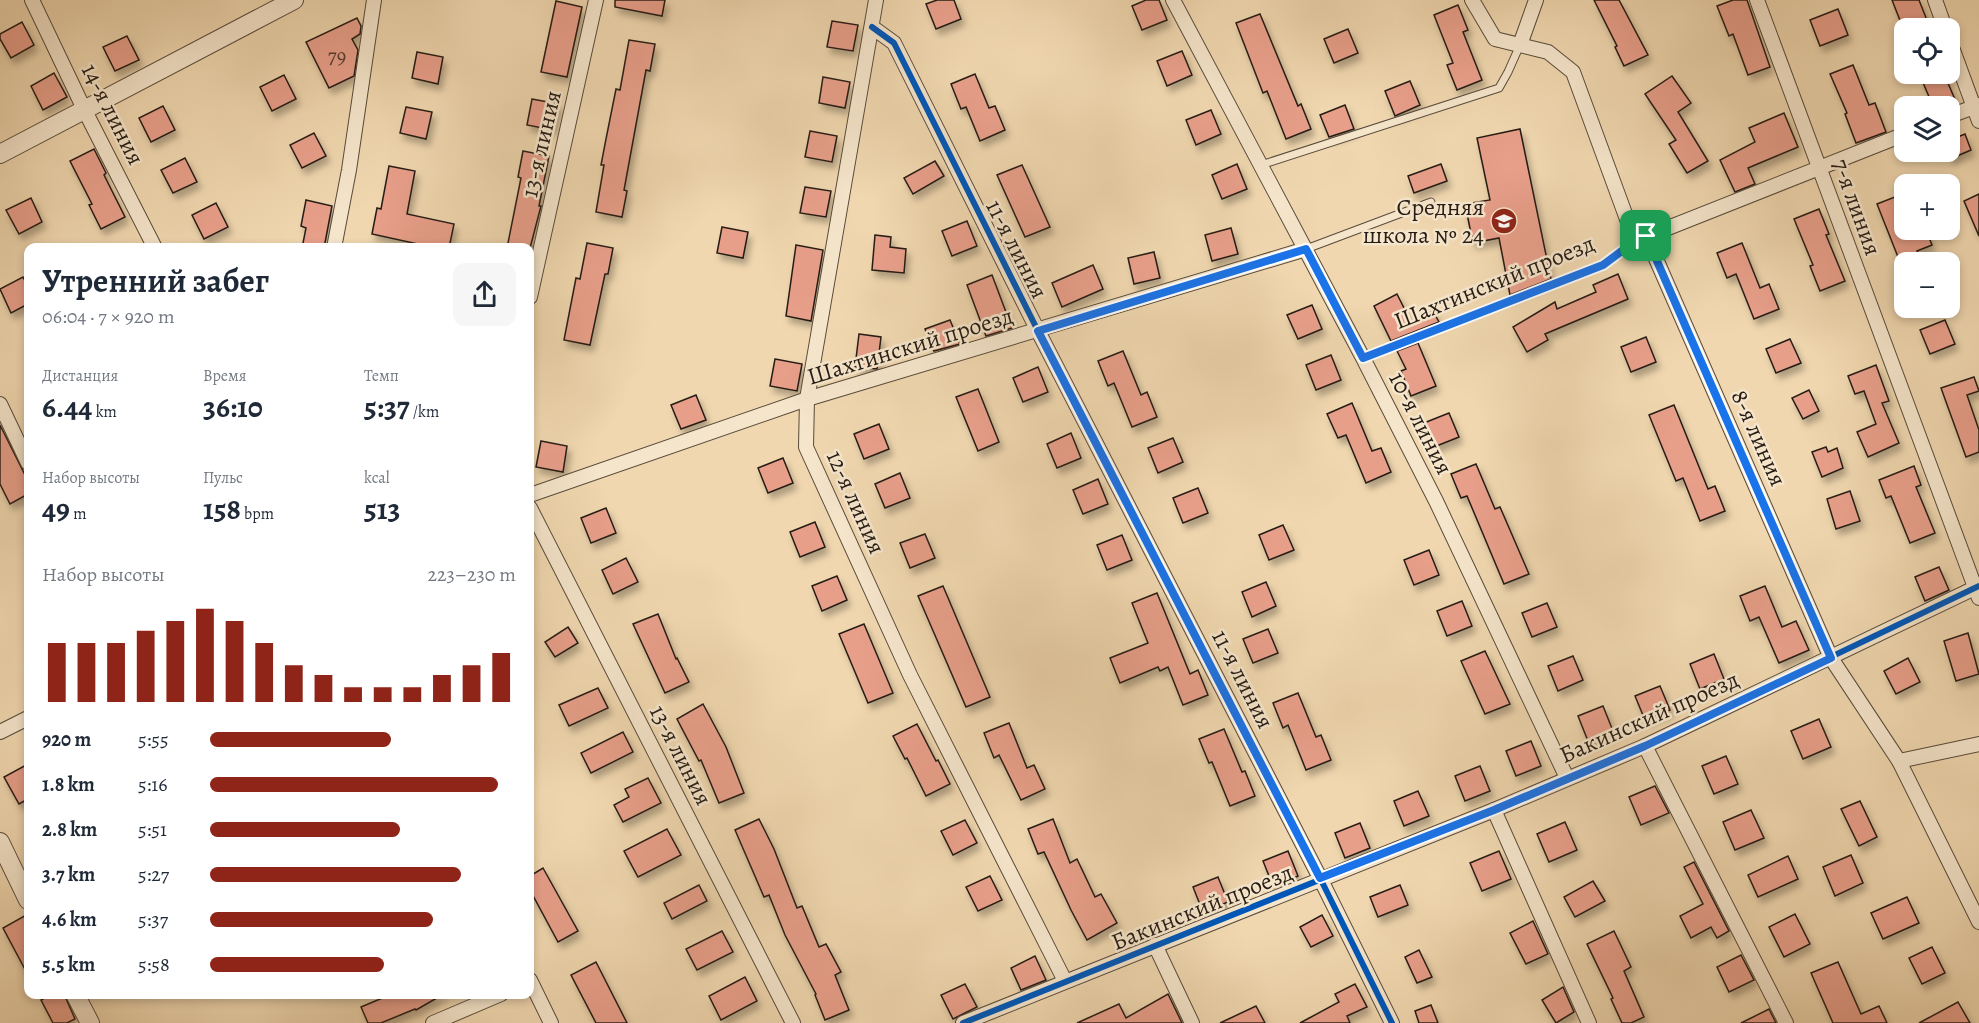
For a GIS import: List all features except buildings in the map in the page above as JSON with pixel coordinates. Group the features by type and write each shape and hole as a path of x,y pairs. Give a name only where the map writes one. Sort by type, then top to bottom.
{"street":[{"name":"14-я линия","path":"32,0 84,109 152,243"},
{"path":"0,153 270,5 294,0"},
{"path":"335,243 349,170 374,0"},
{"name":"13-я линия","path":"534,279 596,0"},
{"name":"12-я линия","path":"876,0 807,399 806,447 910,675 1065,981"},
{"name":"10-я линия","path":"1173,0 1306,249 1436,501 1567,778"},
{"path":"1472,0 1495,39 1520,45 1536,0"},
{"name":"7-я линия","path":"1757,0 1978,591"},
{"path":"1935,0 1941,18"},
{"name":"11-я линия","path":"872,27 894,43 1038,331 1320,878 1392,1023"},
{"name":"8-я линия","path":"1520,45 1548,52 1573,72 1640,239 1831,658 1899,761 1979,922"},
{"path":"1960,67 1976,106 1979,121"},
{"path":"1960,112 1976,106"},
{"name":"Шахтинский проезд","path":"1640,239 1894,138"},
{"name":"Шахтинский проезд","path":"534,494 807,399 1306,249"},
{"path":"0,404 24,455"},
{"name":"13-я линия","path":"534,516 793,1023"},
{"name":"Бакинский проезд","path":"963,1023 981,1020 1065,981 1494,810 1645,746 1978,591"},
{"path":"0,732 24,720"},
{"path":"1899,761 1979,744"},
{"path":"1645,746 1786,1023"},
{"path":"1494,810 1589,1023"},
{"path":"0,842 24,892"},
{"path":"1155,945 1192,1023"},
{"path":"534,990 551,1023"},
{"path":"78,999 90,1023"},
{"path":"433,1023 489,999"}],"lane":[{"path":"1261,165 1499,88 1520,45"},
{"path":"1306,249 1431,202"},
{"name":"Шахтинский проезд","path":"1363,358 1603,265 1640,239"}],"cycle path":[{"path":"872,27 894,43 1038,331 1320,878 1392,1023"},
{"path":"963,1023 1494,810 1645,746 1979,586"}],"place":[{"name":"Средняя школа № 24","path":"1504,221"}],"route":[{"path":"1646,236 1831,658 1645,746 1494,810 1320,878 1038,331 1306,249 1363,358 1603,265 1635,241 1646,236"}]}
